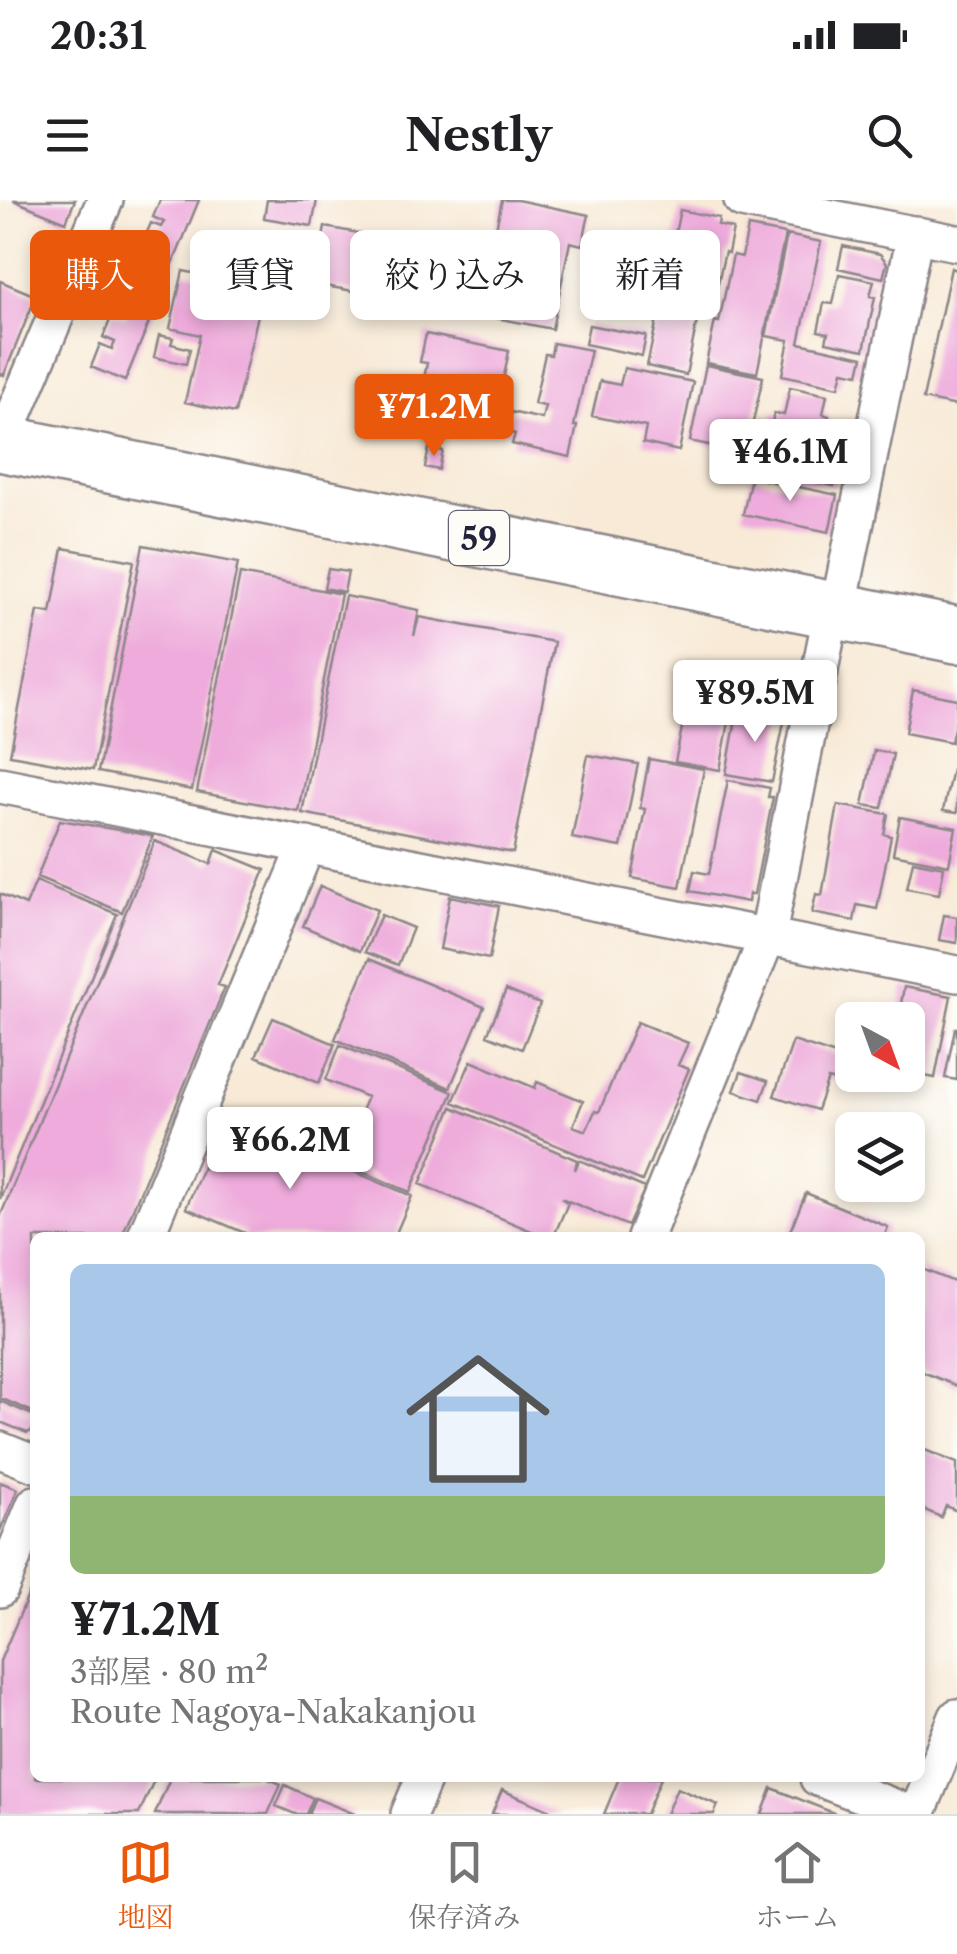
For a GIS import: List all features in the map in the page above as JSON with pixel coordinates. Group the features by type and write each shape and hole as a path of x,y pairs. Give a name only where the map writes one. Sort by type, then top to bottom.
{"main road":[{"name":"59","path":"0,444 957,635"}],"street":[{"path":"0,444 105,200"},
{"path":"742,200 957,243"},
{"path":"647,1232 768,936 915,234"},
{"path":"0,785 957,974"},
{"path":"147,1232 307,844"},
{"path":"0,1450 30,1462"},
{"path":"0,1589 30,1516"},
{"path":"829,1782 915,1814 957,1718"},
{"path":"409,1814 422,1782"}],"building":[{"path":"13,200 75,200 66,222"},
{"path":"160,200 199,200 170,271 170,230 148,230 151,223 161,227 164,222 153,217"},
{"path":"267,200 317,200 312,226 264,218"},
{"path":"502,200 589,215 586,230 580,230 580,244 570,242 560,290 560,230 496,230"},
{"path":"680,210 719,218 718,225 733,229 720,274 720,230 676,230"},
{"path":"325,227 350,232 350,290 330,287 330,230"},
{"path":"748,227 785,234 757,373 706,363 715,321 720,320 733,255 742,257"},
{"path":"787,235 821,242 799,343 863,357 859,374 843,371 839,387 782,375 789,340 766,336"},
{"path":"843,246 880,254 887,263 883,278 838,268"},
{"path":"951,268 957,270 957,406 923,399"},
{"path":"183,271 190,272 190,320 257,320 235,413 185,402 200,335 170,328"},
{"path":"839,274 874,281 870,296 875,297 864,350 826,342 828,333 818,331 824,303 833,304"},
{"path":"0,281 30,294 30,311 4,375 0,374"},
{"path":"110,320 150,320 125,381 91,367 100,344 112,349 115,342 103,337"},
{"path":"507,320 554,320 552,329"},
{"path":"657,320 697,320 686,375 647,366"},
{"path":"589,325 646,336 642,356 585,344"},
{"path":"426,334 509,351 500,396 455,387 448,419 412,412 427,363 420,362"},
{"path":"159,335 173,338 171,344 190,349 186,364 154,357"},
{"path":"553,343 591,350 570,457 512,444 515,434 507,432 511,412 542,419 545,406 534,404 545,354 551,355"},
{"path":"706,365 763,377 746,453 690,441"},
{"path":"624,368 693,382 679,451 643,443 646,427 592,416 600,381 620,385"},
{"path":"790,387 827,395 823,414 829,416 821,451 768,439 774,413 784,415"},
{"path":"429,448 443,451 439,470 425,467"},
{"path":"775,448 839,462 834,486 769,472"},
{"path":"751,477 837,495 829,532 743,514"},
{"path":"143,545 238,563 192,790 98,772"},
{"path":"63,548 134,561 93,770 10,755 38,611 51,613"},
{"path":"328,569 348,572 344,592 324,588"},
{"path":"240,574 341,594 298,811 197,792"},
{"path":"345,596 419,610 414,636 419,617 554,642 513,853 302,813"},
{"path":"691,681 736,690 732,715 686,706"},
{"path":"913,690 957,699 951,742 905,733"},
{"path":"686,708 730,716 720,770 675,762"},
{"path":"738,708 785,717 772,782 726,774"},
{"path":"874,750 893,754 882,808 863,805"},
{"path":"588,755 638,764 621,847 572,838"},
{"path":"649,759 704,769 680,887 632,878 645,809 640,808"},
{"path":"952,769 957,770 957,813 943,811"},
{"path":"728,780 770,788 768,797 773,797 754,894 749,894 748,902 690,891 694,871 709,874"},
{"path":"838,805 888,814 884,834 891,836 877,909 857,905 854,921 812,913 816,894 822,895"},
{"path":"900,817 956,828 949,865 893,854"},
{"path":"60,820 153,836 122,912 37,877"},
{"path":"155,841 211,864 216,850 265,870 218,985 225,987 123,1232 30,1232 30,1411 0,1398 0,1217"},
{"path":"913,861 944,867 939,894 907,888"},
{"path":"36,881 117,914 0,1199 0,894 26,905"},
{"path":"320,886 377,910 360,951 303,926"},
{"path":"450,896 499,906 489,959 440,949"},
{"path":"381,915 413,928 398,965 365,952"},
{"path":"944,915 957,917 957,943 939,940"},
{"path":"369,959 484,1007 450,1088 335,1039"},
{"path":"904,987 951,996 935,1078 925,1076 925,1002 901,1002"},
{"path":"506,990 540,1004 522,1049 487,1035"},
{"path":"273,1018 335,1044 319,1083 256,1056"},
{"path":"637,1022 688,1043 678,1065 689,1069 642,1181 453,1102 471,1061 535,1088 537,1082 583,1101 573,1126 586,1131 595,1111 599,1112"},
{"path":"957,1028 957,1080 945,1078"},
{"path":"793,1041 835,1055 835,1081 828,1079 817,1110 774,1096"},
{"path":"340,1045 453,1092 410,1192 339,1162 367,1097 326,1080"},
{"path":"741,1072 768,1081 761,1100 734,1091"},
{"path":"452,1107 577,1160 575,1170 579,1160 645,1188 628,1226 561,1198 568,1203 556,1232 534,1232 420,1184"},
{"path":"224,1117 412,1196 397,1232 243,1232 186,1208"},
{"path":"806,1193 888,1227 886,1232 790,1232"},
{"path":"925,1270 957,1283 957,1386 925,1373"},
{"path":"0,1401 30,1414 30,1432 27,1433 0,1422"},
{"path":"925,1450 957,1463 957,1511 946,1506 941,1517 925,1510"},
{"path":"0,1482 18,1489 0,1531"},
{"path":"30,1591 30,1782 153,1782 139,1814 0,1814 0,1661"},
{"path":"168,1782 281,1784 268,1814 155,1814"},
{"path":"617,1782 659,1782 646,1814 604,1814"},
{"path":"285,1785 313,1798 306,1814 276,1806"},
{"path":"677,1788 718,1805 714,1814 666,1814"},
{"path":"772,1788 836,1814 762,1814"},
{"path":"502,1790 558,1814 492,1814"},
{"path":"315,1798 355,1814 308,1814"}]}
